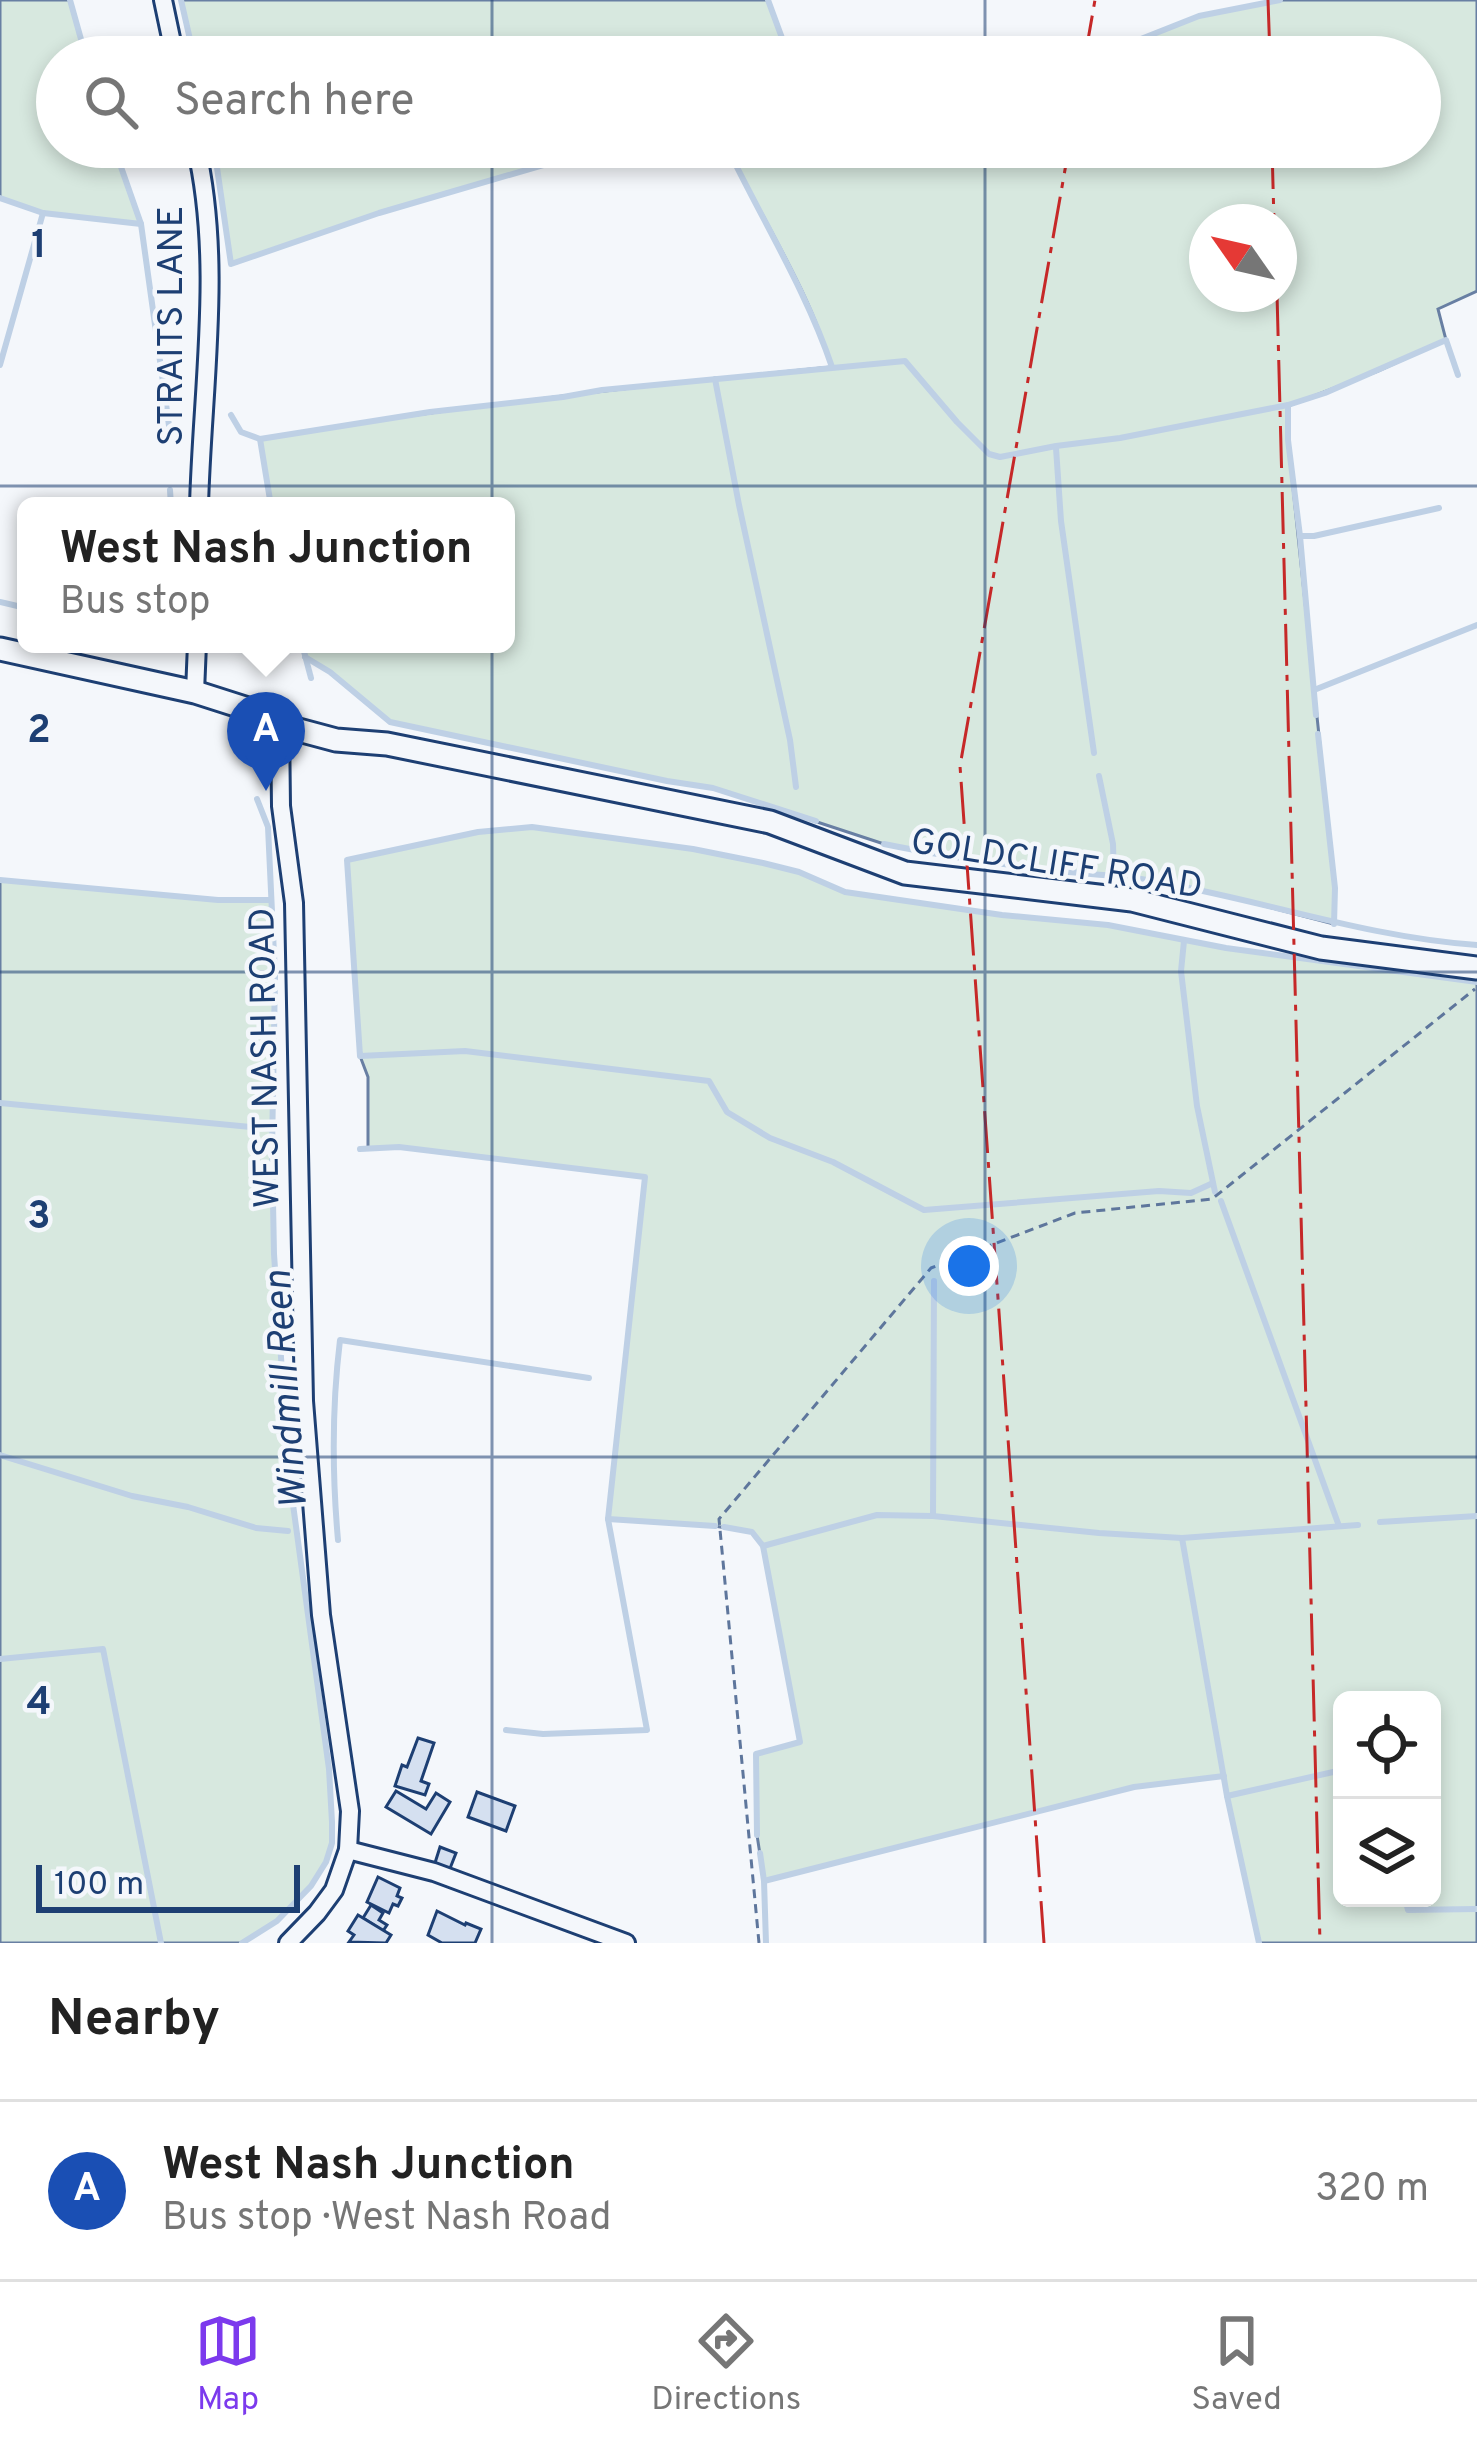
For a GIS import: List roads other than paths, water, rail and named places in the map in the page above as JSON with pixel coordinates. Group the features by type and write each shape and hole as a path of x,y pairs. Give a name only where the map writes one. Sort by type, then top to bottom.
{"street":[{"path":"164,0 171,36"},
{"name":"STRAITS LANE","path":"199,497 208,338 208,254 201,168"},
{"name":"GOLDCLIFF ROAD","path":"18,653 195,692 280,725 336,740 387,744 770,822 905,873 1132,900 1321,948 1476,980"},
{"path":"195,692 197,653"},
{"name":"WEST NASH ROAD","path":"280,725 280,806 294,903 304,1401 321,1616 350,1810 348,1850 334,1890 288,1943"},
{"path":"348,1850 434,1872 626,1943"}],"waterway":[{"path":"70,0 80,36"},
{"path":"181,0 189,36"},
{"path":"768,0 781,36"},
{"path":"1148,36 1199,16 1280,0"},
{"path":"121,168 141,224 171,440"},
{"path":"217,168 231,264 379,213 533,168"},
{"path":"738,168 797,283 832,367"},
{"path":"0,198 43,213 141,224"},
{"path":"0,365 43,213"},
{"path":"231,415 241,432 260,439 602,390 905,361 957,422 989,454 1000,457 1288,405 1446,340 1458,375"},
{"path":"715,379 796,787"},
{"path":"1288,405 1316,715"},
{"path":"260,439 270,497"},
{"path":"1056,448 1061,521 1094,753"},
{"path":"170,490 170,497"},
{"path":"1300,536 1439,508"},
{"path":"0,602 17,606"},
{"path":"1314,690 1477,625"},
{"path":"304,653 311,678"},
{"path":"305,657 390,722 713,788 816,821"},
{"path":"1318,734 1335,888 1334,924"},
{"path":"1099,776 1113,844 1114,877"},
{"name":"Windmill Reen","path":"242,1943 277,1921 311,1886 332,1843 329,1769 289,1475 274,1254 275,976 268,827 257,799"},
{"path":"1213,1183 1191,1193 1159,1191 924,1210 833,1162 770,1138 727,1112 709,1081 465,1051 360,1056 347,860 478,832 532,827 763,863 845,892 1108,925 1226,948 1477,982"},
{"path":"884,844 1014,866 1141,879 1392,934 1477,945"},
{"path":"0,880 218,900 271,900"},
{"path":"1184,941 1181,971 1197,1106 1215,1192"},
{"path":"0,1103 271,1129"},
{"path":"360,1149 399,1147 645,1177 608,1519 647,1730 543,1734 506,1730"},
{"path":"1221,1201 1339,1526"},
{"path":"933,1516 934,1281"},
{"path":"338,1540 334,1440 340,1340 589,1378"},
{"path":"0,1455 132,1496 256,1528 288,1531"},
{"path":"763,1546 877,1515 1182,1538 1358,1525"},
{"path":"1380,1522 1477,1516"},
{"path":"608,1519 715,1526"},
{"path":"724,1527 752,1532 763,1546 800,1742 756,1754 757,1835"},
{"path":"1182,1538 1227,1796 1259,1943"},
{"path":"0,1659 103,1649 161,1943"},
{"path":"1227,1796 1333,1772"},
{"path":"764,1881 1134,1787 1224,1776"},
{"path":"760,1853 766,1943"},
{"path":"1407,1907 1477,1909"}],"place":[{"name":"West Nash Junction","path":"266,791"}]}
